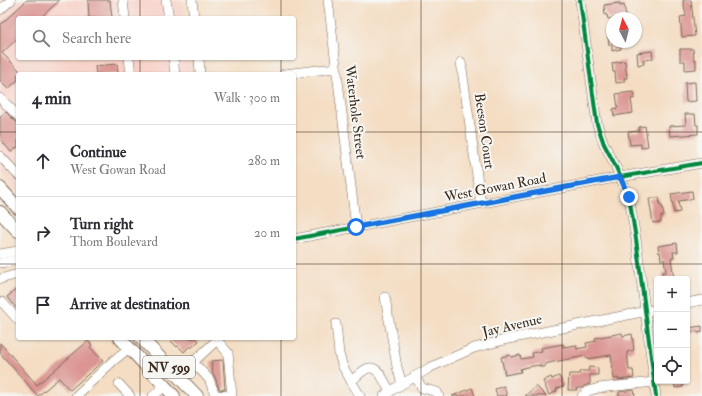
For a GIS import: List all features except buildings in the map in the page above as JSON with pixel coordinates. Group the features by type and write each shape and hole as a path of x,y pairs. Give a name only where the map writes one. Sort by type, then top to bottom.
{"main road":[{"path":"0,188 16,206"},
{"path":"0,212 16,229"},
{"name":"NV 599","path":"122,340 174,396"},
{"name":"NV 599","path":"144,340 197,396"}],"street":[{"path":"0,10 11,0"},
{"path":"123,0 125,16"},
{"path":"166,0 168,16"},
{"path":"192,0 194,16"},
{"name":"Waterhole Street","path":"328,0 356,227"},
{"path":"580,0 597,124 604,144 629,197 636,239 654,382 599,388 588,391 582,396"},
{"path":"129,60 131,72"},
{"path":"173,60 175,72"},
{"path":"199,60 200,72"},
{"name":"Beeson Court","path":"461,62 481,204"},
{"path":"296,73 336,68"},
{"path":"0,98 16,114"},
{"path":"0,156 16,173"},
{"name":"West Gowan Road","path":"296,240 620,177 702,163"},
{"path":"0,254 16,251"},
{"path":"0,263 16,260"},
{"path":"0,279 16,275"},
{"path":"385,297 397,367 402,384"},
{"path":"690,302 702,300"},
{"path":"2,302 16,318"},
{"name":"Jay Avenue","path":"387,394 431,367 474,348 508,339 654,310"},
{"path":"336,324 339,354 343,367 360,396"},
{"path":"178,376 194,362 214,340"},
{"path":"194,362 210,379 215,395 232,396 228,353 216,340"},
{"path":"76,396 129,348"},
{"path":"351,381 368,368 378,370 387,394"},
{"path":"415,376 422,388 437,392 439,396"},
{"path":"119,384 130,396"},
{"path":"654,384 656,396"},
{"path":"153,396 165,386"}],"shaded area":[{"path":"0,0 182,0 184,16 16,16 16,60 189,60 191,72 16,72 16,191 0,170"}],"cycle path":[{"path":"580,0 597,124 604,144 629,197 636,239 656,396"},
{"path":"296,239 620,177 702,163"}],"route":[{"path":"356,227 620,177 629,197"}]}
